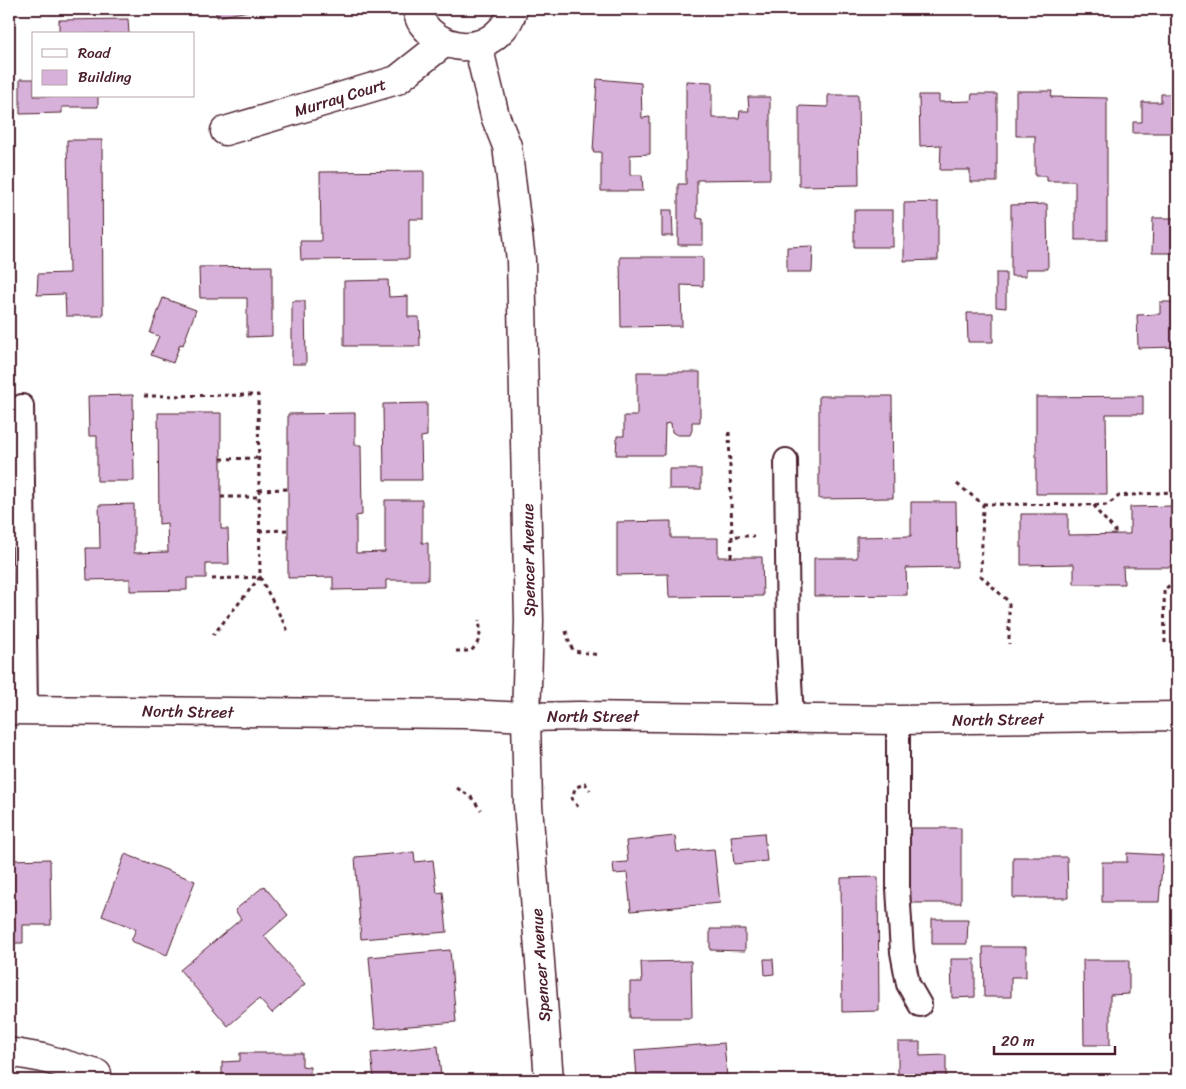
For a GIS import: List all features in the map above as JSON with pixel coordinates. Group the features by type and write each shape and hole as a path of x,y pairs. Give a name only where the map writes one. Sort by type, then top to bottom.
{"street":[{"path":"417,9 421,22 432,34 444,42 461,46 478,45 493,38 505,27 513,9"},
{"name":"Murray Court","path":"226,131 397,80 444,42"},
{"name":"Spencer Avenue","path":"478,45 495,116 507,146 521,260 529,621 526,716 528,805 549,1080"},
{"name":"North Street","path":"17,710 898,720 1177,716"},
{"path":"9,1052 43,1058 97,1074"}],"lane":[{"path":"17,710 22,406"},
{"path":"786,460 788,644 792,718"},
{"path":"898,720 898,889 902,952 908,984 920,1005"}],"path":[{"path":"144,396 258,394 260,577 289,633"},
{"path":"729,432 731,557"},
{"path":"221,459 258,458"},
{"path":"957,484 983,504 1107,505 1119,496 1171,492 1177,500"},
{"path":"259,490 288,489"},
{"path":"221,497 258,497"},
{"path":"983,504 981,576 1009,602 1009,644"},
{"path":"1094,505 1115,530 1115,534"},
{"path":"259,531 288,530"},
{"path":"732,537 738,536"},
{"path":"212,579 260,577"},
{"path":"213,635 260,577"},
{"path":"1165,642 1164,590 1177,579"},
{"path":"456,651 471,651 476,646 481,632 480,620"},
{"path":"564,623 570,645 574,651 600,655"},
{"path":"578,806 572,799 575,788 585,783 590,790"},
{"path":"457,788 471,796 481,810"}],"building":[{"path":"215,9 259,9 217,17"},
{"path":"128,19 129,32 59,32 59,20"},
{"path":"20,79 32,79 32,98 98,98 98,107 62,107 62,113 20,114"},
{"path":"597,79 641,83 642,118 650,117 650,154 630,155 630,175 642,175 643,191 601,191 601,152 593,152"},
{"path":"686,81 712,82 712,118 739,118 740,111 749,111 748,97 770,97 770,179 697,180 697,218 703,219 703,245 678,245 678,184 686,184"},
{"path":"1016,91 1052,91 1051,97 1107,98 1107,240 1075,240 1075,181 1047,181 1047,176 1035,176 1035,136 1016,136"},
{"path":"972,94 997,94 997,182 970,182 970,170 940,170 941,145 920,146 919,95 939,95 939,102 971,101"},
{"path":"1161,94 1177,94 1177,133 1133,133 1133,122 1142,122 1142,102 1161,102"},
{"path":"828,95 858,95 859,185 799,186 799,106 828,107"},
{"path":"67,140 102,140 103,316 66,316 65,294 37,295 38,274 69,273"},
{"path":"424,171 424,219 409,219 409,259 301,260 300,241 321,241 320,172"},
{"path":"938,202 938,260 904,261 904,203"},
{"path":"1047,204 1048,269 1026,269 1026,276 1011,276 1011,205"},
{"path":"662,210 672,210 673,236 662,236"},
{"path":"854,210 893,210 893,247 854,247"},
{"path":"1153,218 1177,218 1177,253 1152,253"},
{"path":"813,246 812,272 787,272 787,247"},
{"path":"620,257 703,257 703,286 681,285 682,326 621,327"},
{"path":"272,266 272,336 247,337 247,298 200,298 199,267"},
{"path":"996,273 1006,273 1006,308 996,307"},
{"path":"388,280 389,297 408,296 408,317 419,317 420,346 344,346 344,281"},
{"path":"163,298 196,310 183,345 180,344 173,363 151,355 159,336 150,333"},
{"path":"292,301 305,301 306,364 292,364"},
{"path":"1160,302 1177,302 1177,347 1138,348 1137,315 1160,314"},
{"path":"967,313 993,313 993,342 968,342"},
{"path":"637,372 700,372 700,422 692,422 690,435 677,435 672,432 671,423 665,424 664,455 616,455 617,436 624,436 624,416 637,416"},
{"path":"133,395 134,481 97,481 97,436 89,436 88,396"},
{"path":"819,396 892,396 893,498 819,499"},
{"path":"1143,396 1143,414 1106,414 1107,494 1036,494 1036,397"},
{"path":"427,403 427,436 421,437 422,480 384,480 383,404"},
{"path":"158,413 221,413 221,529 228,529 229,564 206,564 206,578 187,578 187,590 130,591 130,579 87,580 86,548 100,548 99,505 134,504 134,553 168,552 167,523 159,524"},
{"path":"355,413 355,445 361,445 362,515 356,516 356,553 385,552 385,500 422,500 422,543 428,543 428,580 386,580 386,589 333,590 333,577 288,578 288,414"},
{"path":"669,469 701,469 701,489 669,489"},
{"path":"911,502 956,502 957,567 906,568 907,595 814,596 814,558 857,558 857,537 911,536"},
{"path":"1172,506 1172,567 1123,567 1124,584 1074,584 1074,564 1021,565 1021,514 1068,514 1068,535 1130,534 1130,507"},
{"path":"671,521 671,538 718,538 718,557 762,557 763,596 669,597 668,574 617,575 617,522"},
{"path":"910,828 961,828 961,903 909,903"},
{"path":"764,833 767,861 734,864 731,836"},
{"path":"675,836 677,852 714,849 720,903 631,911 627,873 614,874 613,863 628,862 626,841"},
{"path":"414,852 415,862 433,860 437,893 443,892 447,932 361,939 355,857"},
{"path":"1127,853 1163,855 1159,902 1102,902 1102,862 1127,862"},
{"path":"125,854 195,881 167,955 131,941 136,929 102,916"},
{"path":"1013,857 1067,857 1068,898 1013,898"},
{"path":"50,859 51,925 23,925 23,943 9,943 9,860"},
{"path":"878,877 879,1011 842,1012 841,878"},
{"path":"264,886 288,915 264,936 305,984 272,1013 259,999 228,1026 180,970 241,919 235,910"},
{"path":"932,919 968,919 967,944 932,944"},
{"path":"710,929 745,929 745,951 710,950"},
{"path":"983,947 1026,947 1026,977 1011,977 1011,997 984,997"},
{"path":"450,950 456,1022 375,1029 369,957"},
{"path":"764,959 773,959 774,974 765,975"},
{"path":"951,959 975,959 975,997 952,998"},
{"path":"1083,960 1129,960 1129,994 1110,995 1110,1045 1084,1045"},
{"path":"691,961 692,1018 630,1018 630,982 642,982 641,962"},
{"path":"898,1042 920,1042 920,1056 946,1055 946,1080 898,1080"},
{"path":"724,1043 727,1078 637,1080 635,1050"},
{"path":"438,1046 441,1077 454,1076 454,1080 374,1080 371,1053"},
{"path":"240,1053 302,1053 302,1066 310,1067 310,1080 222,1080 222,1062 240,1061"}]}
